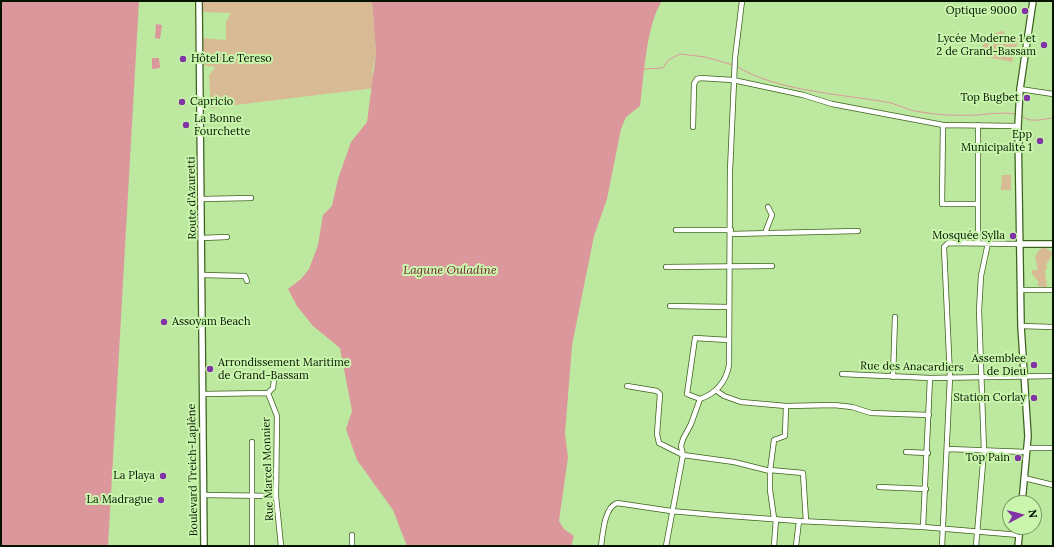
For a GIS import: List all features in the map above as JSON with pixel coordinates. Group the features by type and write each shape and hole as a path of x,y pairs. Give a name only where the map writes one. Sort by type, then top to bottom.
{"street":[{"name":"Route d'Azuretti","path":"199,1 203,394"},
{"path":"666,546 683,455 681,446 683,440 691,424 700,399 717,390 725,378 729,368 728,340 731,267 730,171 734,80 742,1"},
{"path":"1023,495 1027,450 1020,290 1018,126 1020,89 1033,1"},
{"path":"694,127 693,94 697,79 734,80 803,95 832,104 943,125 1018,126"},
{"path":"1020,89 1053,94"},
{"path":"943,125 942,204 978,204"},
{"path":"978,125 978,242"},
{"path":"202,199 251,198"},
{"path":"765,233 772,215 768,207"},
{"path":"676,230 765,233 858,231"},
{"path":"202,238 227,237"},
{"path":"942,546 948,449 950,378 944,247 948,243 978,242 1053,244"},
{"path":"976,546 984,450 979,310 981,276 988,243"},
{"path":"666,267 772,266"},
{"path":"202,275 245,276 247,281"},
{"path":"1020,290 1053,290"},
{"path":"670,306 729,307"},
{"path":"893,377 895,317"},
{"path":"1021,326 1053,327"},
{"path":"700,399 687,394 695,338 728,340"},
{"name":"Rue des Anacardiers","path":"842,374 930,378 1053,376"},
{"path":"923,526 928,453 930,378"},
{"path":"203,394 268,393 273,388 274,380"},
{"path":"628,386 660,394 657,439 659,443 683,455 734,462 770,470 803,473 806,521"},
{"path":"717,390 724,396 741,402 786,406 834,405 852,407 871,413 929,415"},
{"name":"Rue Marcel Monnier","path":"268,393 277,416 276,496 281,546"},
{"name":"Boulevard Treich-Laplène","path":"203,394 204,546"},
{"path":"774,546 775,518 770,490 770,470 774,440 786,436 786,406"},
{"path":"252,442 252,546"},
{"path":"948,449 1027,450 1053,448"},
{"path":"906,452 928,453"},
{"path":"1024,478 1053,485"},
{"path":"879,487 926,489"},
{"path":"204,495 276,496"},
{"path":"601,546 608,511 612,505 617,503 628,503 672,511 799,521 923,526 1002,534"},
{"path":"796,546 799,521"},
{"path":"352,535 352,546"},
{"path":"1018,546 1019,535"}],"shaded area":[{"path":"202,1 372,1 376,53 372,71 375,88 211,108 209,76 215,67 203,65 202,38 226,40 226,22 231,13 202,12"},
{"path":"1003,31 1007,36 1011,35 1019,37 1012,62 978,55 988,35"},
{"path":"1002,175 1011,175 1011,190 1001,190"},
{"path":"1044,247 1053,253 1046,265 1047,268 1045,271 1047,289 1037,285 1039,282 1032,274 1032,270 1038,270 1035,257 1039,250"}],"water":[{"path":"1,1 139,1 108,546 1,546"},
{"name":"Lagune Ouladine","path":"372,1 662,1 652,23 649,37 644,66 640,106 626,117 621,129 607,199 594,236 572,345 565,434 568,457 559,521 564,529 574,536 571,546 407,546 393,510 357,460 346,429 352,411 340,348 313,326 297,306 288,289 301,279 309,269 318,245 323,215 332,206 338,179 351,142 367,122 376,53"},
{"path":"156,24 162,25 160,39 155,38"},
{"path":"152,58 159,58 160,68 152,69"}],"waterway":[{"path":"644,69 663,68 668,60 680,54 705,57 733,65"},
{"path":"736,66 770,81 789,86 829,94 886,102 908,109 934,114 1015,114"},
{"path":"1021,115 1024,118 1032,120 1053,118"}],"place":[{"name":"Optique 9000","path":"1025,11"},
{"name":"Lycée Moderne 1 et 2 de Grand-Bassam","path":"1044,45"},
{"name":"Hôtel Le Tereso","path":"183,59"},
{"name":"Top Bugbet","path":"1027,98"},
{"name":"Capricio","path":"182,102"},
{"name":"La Bonne Fourchette","path":"186,125"},
{"name":"Epp Municipalité 1","path":"1040,141"},
{"name":"Mosquée Sylla","path":"1013,236"},
{"name":"Assoyam Beach","path":"164,322"},
{"name":"Assemblee de Dieu","path":"1034,365"},
{"name":"Arrondissement Maritime de Grand-Bassam","path":"210,369"},
{"name":"Station Corlay","path":"1034,398"},
{"name":"Top Pain","path":"1018,458"},
{"name":"La Playa","path":"163,476"},
{"name":"La Madrague","path":"161,500"}]}
